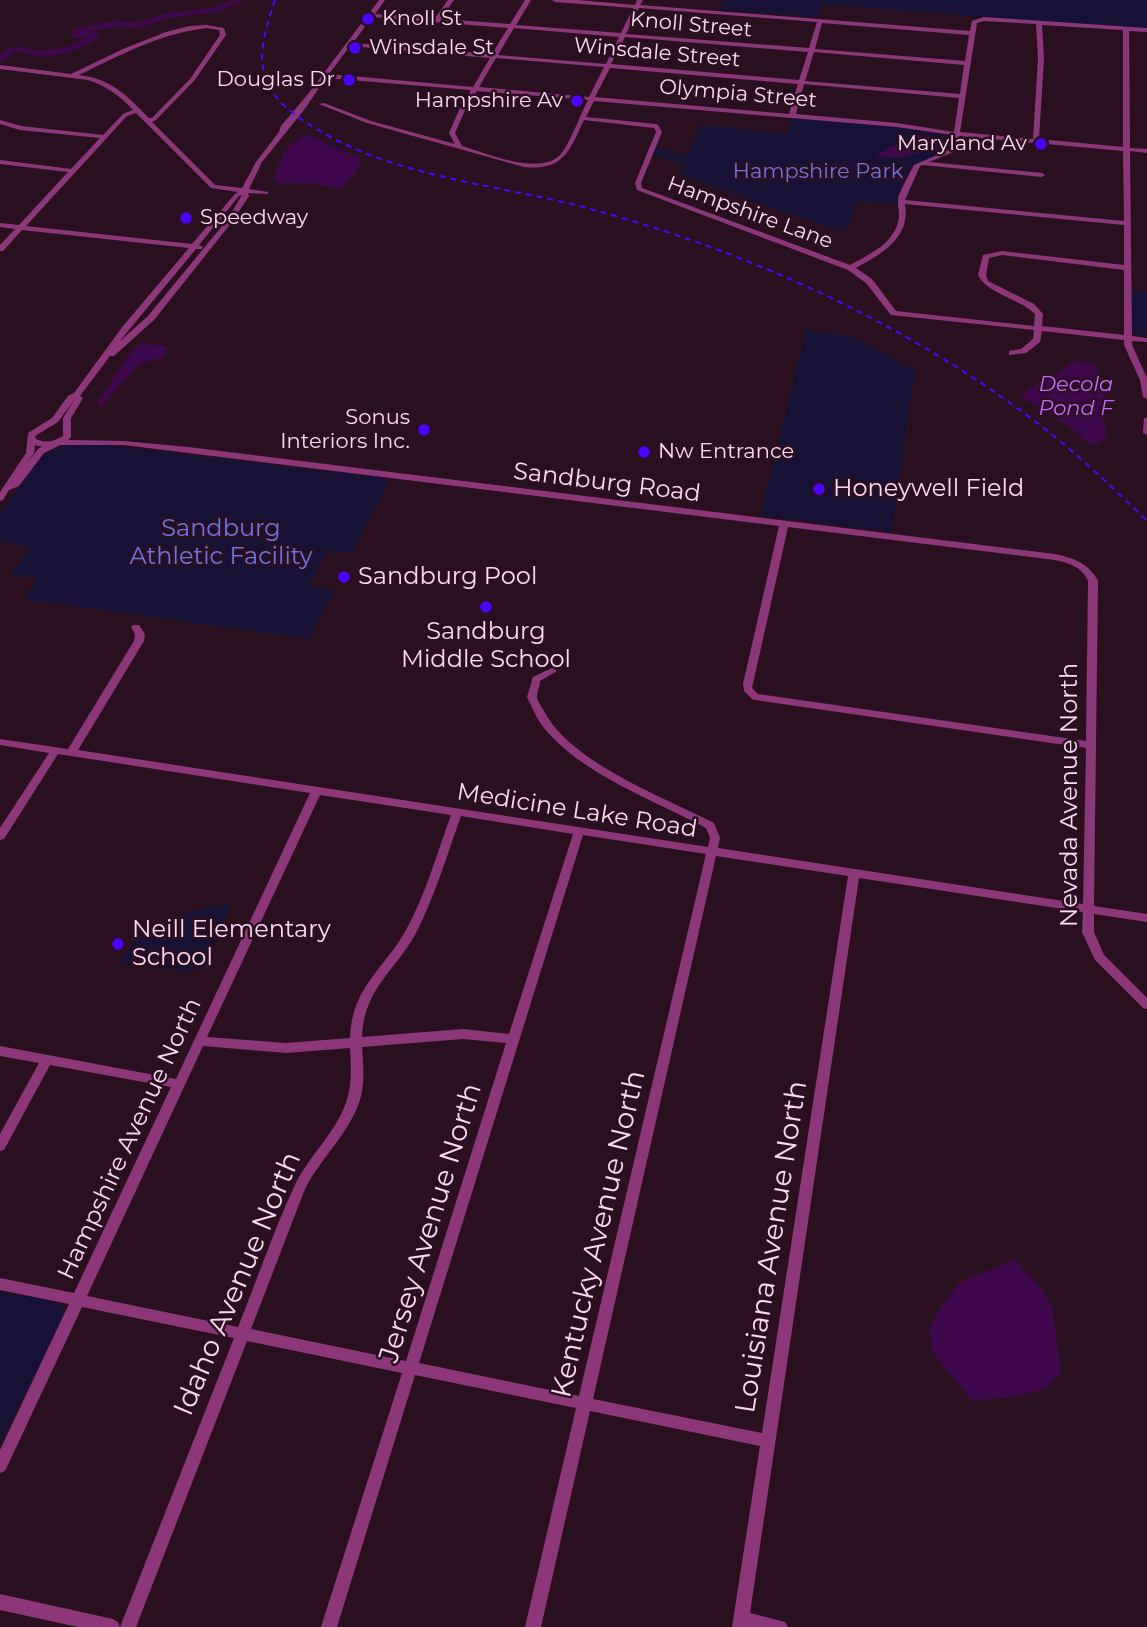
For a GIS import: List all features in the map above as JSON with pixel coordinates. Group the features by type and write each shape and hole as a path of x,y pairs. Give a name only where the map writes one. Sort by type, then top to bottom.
{"street":[{"path":"8,488 8,483 30,453 33,433 55,420 71,398 77,396 125,330 237,195 244,192 259,162 283,127 382,0"},
{"path":"437,20 451,0"},
{"path":"452,134 475,89 528,0"},
{"path":"555,0 638,3 971,33"},
{"path":"322,104 369,122 520,165 545,165 562,157 638,3"},
{"name":"Knoll Street","path":"371,15 967,63"},
{"path":"850,268 886,247 897,237 906,187 920,163 952,153 974,22 978,19 1147,30"},
{"path":"792,116 820,21"},
{"path":"1036,141 1041,58 1039,23"},
{"path":"72,76 145,42 192,27 211,26 222,29 223,35 192,80 154,119 147,121"},
{"path":"1126,30 1127,338 1130,355 1144,380 1147,397"},
{"name":"Winsdale Street","path":"349,44 962,96"},
{"path":"0,66 102,82 114,88 213,187 266,193 254,187 250,181"},
{"name":"Olympia Street","path":"325,76 792,116 1147,151"},
{"path":"0,249 125,115 137,111"},
{"name":"Hampshire Lane","path":"582,118 646,124 659,129 638,183 642,192 735,223 850,268 869,281 890,310 899,314 1039,328"},
{"path":"0,122 20,128 105,136"},
{"path":"429,139 452,134"},
{"path":"452,134 460,148"},
{"path":"0,162 73,171"},
{"path":"920,163 1041,175"},
{"path":"106,358 147,323 242,203 246,196 244,192"},
{"path":"902,202 1127,223"},
{"path":"0,225 206,250"},
{"path":"1012,353 1032,346 1037,340 1040,318 1036,309 985,282 982,275 986,257 1002,253 1127,268"},
{"path":"1039,328 1147,340"},
{"path":"0,498 8,488 16,484 41,452 67,437 67,418 80,399 77,396"},
{"path":"1147,420 1147,433"},
{"name":"Sandburg Road","path":"43,427 59,426 80,436 124,443 1055,557 1083,567"},
{"name":"Sandburg Road","path":"32,440 42,445 124,443"},
{"path":"783,524 748,684 750,694 762,700 1091,745"},
{"name":"Nevada Avenue North","path":"1083,567 1093,581 1088,932 1098,957 1147,1005"},
{"path":"71,753 139,641 136,626"},
{"path":"552,671 536,679 532,697 550,729 596,766 710,826 715,838 713,853"},
{"name":"Medicine Lake Road","path":"0,742 578,833 1147,918"},
{"path":"0,836 55,751"},
{"name":"Hampshire Avenue North","path":"0,1466 316,792"},
{"name":"Idaho Avenue North","path":"128,1627 306,1172 353,1100 357,1078 356,1020 360,1006 412,930 457,814"},
{"name":"Jersey Avenue North","path":"329,1627 578,833"},
{"name":"Kentucky Avenue North","path":"533,1627 713,853"},
{"name":"Louisiana Avenue North","path":"741,1623 854,875"},
{"path":"199,1041 256,1047 356,1044 463,1034 514,1039"},
{"path":"0,1051 179,1084"},
{"path":"0,1146 47,1059"},
{"path":"0,1284 767,1441"},
{"path":"0,1602 113,1627"},
{"path":"741,1623 780,1627"}],"green space":[{"path":"722,0 1147,0 1147,30 821,4 818,17 718,10"},
{"name":"Hampshire Park","path":"792,118 898,127 953,136 951,150 911,168 897,197 899,205 857,201 851,224 841,232 679,175 684,164 652,155 655,147 687,156 701,125 787,133"},
{"path":"1132,290 1147,291 1147,336 1132,334"},
{"path":"806,330 854,337 915,370 892,532 760,516"},
{"name":"Sandburg Athletic Facility","path":"63,445 106,445 390,479 353,552 327,552 309,586 335,590 309,639 23,599 38,578 11,574 30,547 0,542 0,513 43,455"},
{"path":"232,904 200,968 189,972 117,963 142,937 168,920 197,910"},
{"path":"0,1291 60,1303 64,1308 0,1445"}],"water":[{"path":"307,135 362,159 355,173 341,189 311,183 280,183 275,180 278,167 289,147"},
{"path":"921,135 935,137 941,144 938,148 898,158 875,156 897,144"},
{"path":"142,343 168,347 162,358 142,364 127,376 101,407 97,404 100,398 133,350"},
{"name":"Decola Pond F","path":"1077,360 1095,366 1102,379 1106,397 1106,436 1099,443 1089,444 1070,427 1021,397"},
{"path":"1015,1259 1044,1292 1053,1313 1061,1373 1047,1388 1014,1397 972,1401 933,1352 929,1328 944,1302 961,1282"}],"waterway":[{"path":"0,60 15,48 37,53 57,52 74,48 96,37 94,34 75,36 77,31 112,24 139,25 167,16 214,10 241,0"}],"railway":[{"path":"275,0 265,32 262,61 264,75 279,101 326,134 361,151 435,175 550,199 645,225 703,244 815,290 922,346 974,378 1072,451 1147,521"}],"place":[{"name":"Knoll St","path":"368,19"},
{"name":"Winsdale St","path":"355,48"},
{"name":"Douglas Dr","path":"349,80"},
{"name":"Hampshire Av","path":"577,101"},
{"name":"Maryland Av","path":"1041,144"},
{"name":"Speedway","path":"186,218"},
{"name":"Sonus Interiors Inc.","path":"424,430"},
{"name":"Nw Entrance","path":"644,452"},
{"name":"Honeywell Field","path":"819,489"},
{"name":"Sandburg Pool","path":"344,577"},
{"name":"Sandburg Middle School","path":"486,607"},
{"name":"Neill Elementary School","path":"118,944"}]}
